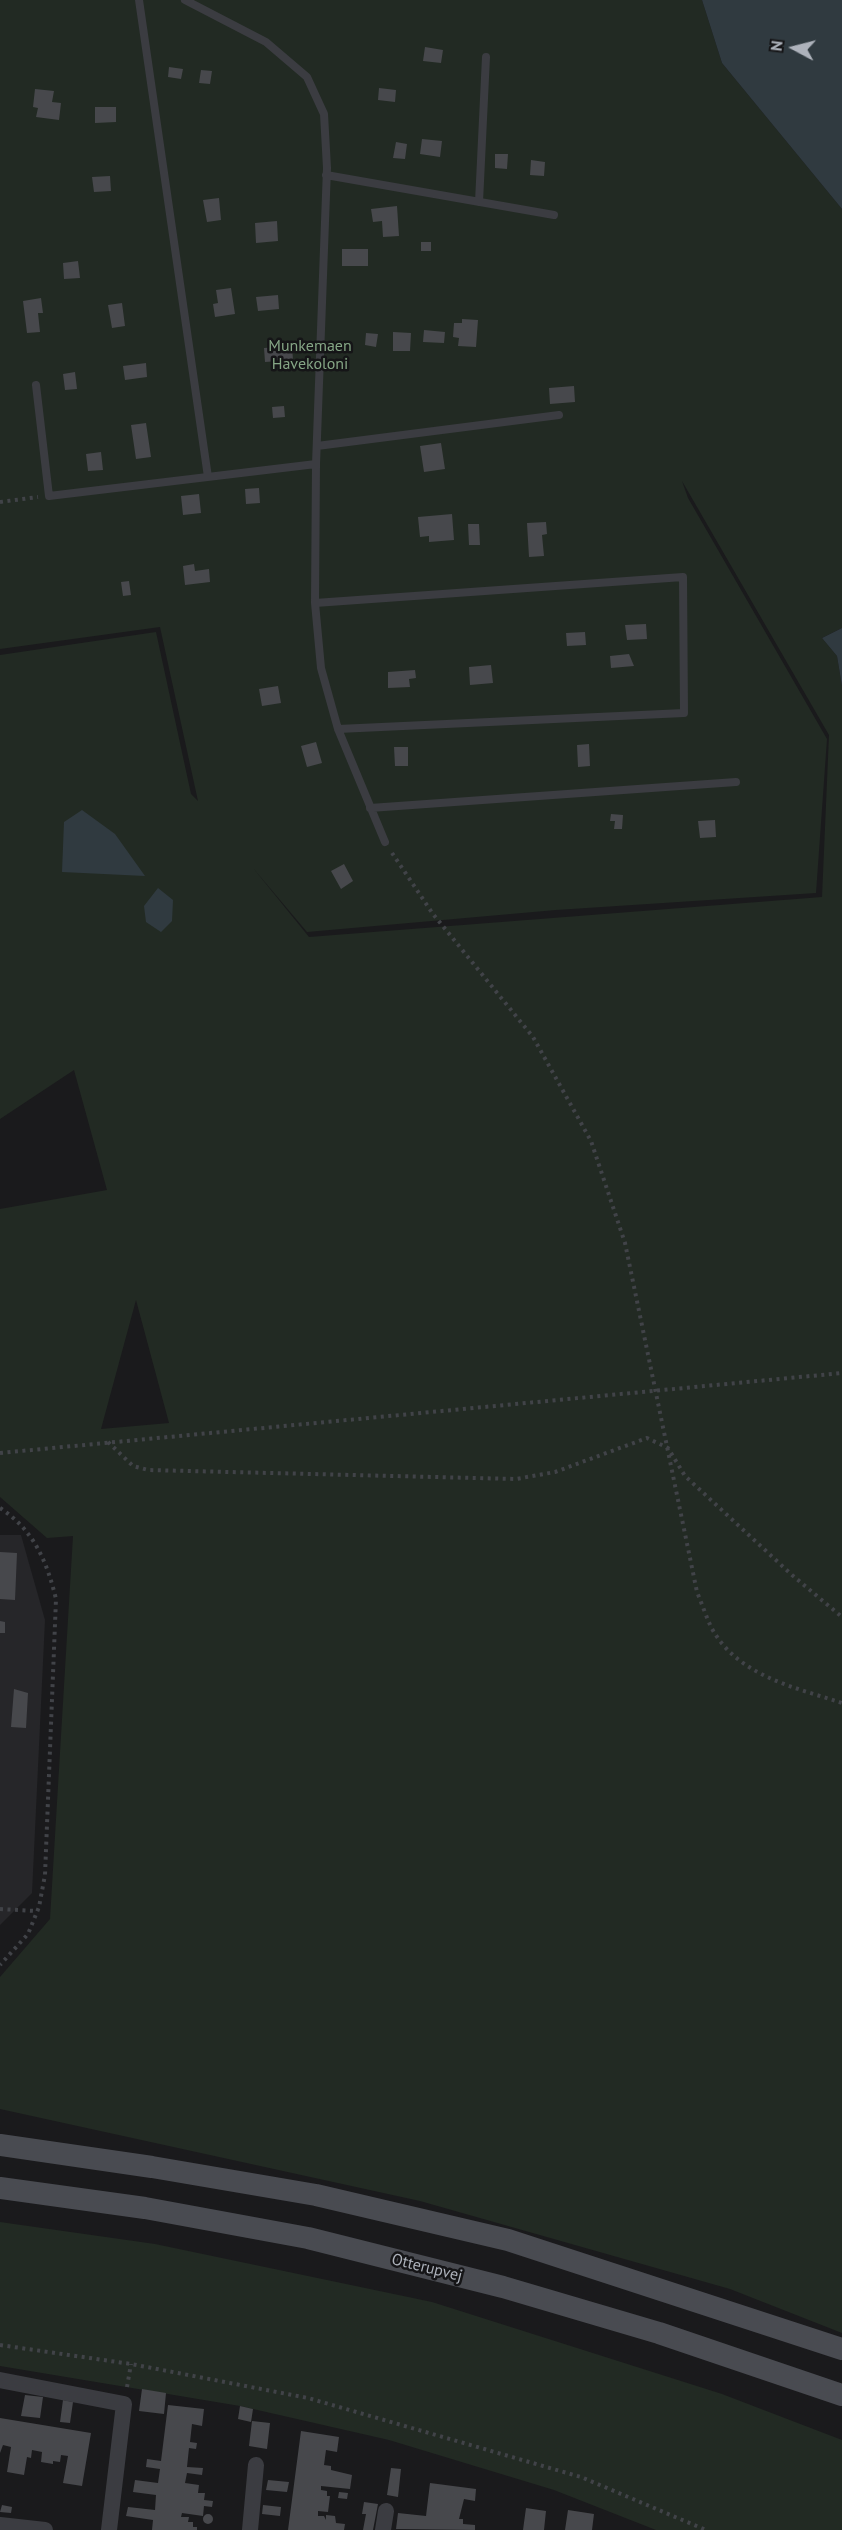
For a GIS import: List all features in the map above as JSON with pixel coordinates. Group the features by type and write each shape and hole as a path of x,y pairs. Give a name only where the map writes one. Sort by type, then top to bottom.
{"main road":[{"path":"0,2145 152,2167 316,2195 508,2240 842,2349"},
{"name":"Otterupvej","path":"0,2188 145,2208 308,2238 503,2287 659,2332 842,2395"}],"street":[{"path":"0,2379 124,2404 109,2530"},
{"path":"250,2530 256,2465"},
{"path":"383,2530 386,2511"},
{"path":"0,2525 45,2530"}],"lane":[{"path":"140,0 208,477"},
{"path":"185,0 266,42 307,77 324,114 327,175 316,464 315,603 321,668 338,729 385,843"},
{"path":"479,202 486,57"},
{"path":"327,175 554,215"},
{"path":"36,386 49,496 316,464"},
{"path":"317,446 559,415"},
{"path":"315,603 683,577 684,713 338,729"},
{"path":"370,808 736,782"}],"path":[{"path":"0,502 49,496"},
{"path":"385,843 432,914 533,1037 591,1141 625,1243 697,1592 712,1629 732,1653 760,1676 842,1703"},
{"path":"0,1453 842,1372"},
{"path":"108,1442 133,1466 148,1470 516,1479 555,1472 647,1438 668,1448 685,1476 792,1575 842,1617"},
{"path":"0,1508 28,1534 48,1564 57,1599 45,1875 28,1935 0,1965"},
{"path":"0,1909 36,1911"},
{"path":"0,2345 130,2364 308,2398 581,2477 706,2530"},
{"path":"124,2404 130,2364"}],"shaded area":[{"path":"702,0 842,0 842,209 722,63"},
{"path":"842,628 842,686 837,656 822,638"},
{"path":"82,810 115,834 145,876 62,872 64,822"},
{"path":"158,888 173,900 172,921 161,932 146,922 144,906"},
{"path":"0,1535 21,1535 45,1620 32,1893 0,1925"}],"green space":[{"name":"Munkemaen Havekoloni","path":"0,0 702,0 722,63 842,209 842,628 822,638 837,656 842,686 842,2333 730,2289 420,2201 0,2109 0,1977 50,1919 73,1536 47,1538 0,1497 0,1209 107,1190 74,1070 0,1119 0,655 156,632 191,794 198,801 160,627 0,649","holes":["682,481 829,735 822,897 309,937 253,868 307,932 556,910 816,893 827,739 688,498","136,1300 169,1423 101,1429"]},
{"path":"0,2222 155,2244 432,2302 722,2394 842,2440 842,2530 656,2530 554,2490 389,2440 240,2406 0,2366"}],"building":[{"path":"425,47 443,50 441,63 423,61"},
{"path":"169,67 183,69 181,79 168,77"},
{"path":"201,70 212,71 210,84 199,83"},
{"path":"379,88 396,90 395,102 378,100"},
{"path":"35,89 54,91 52,102 61,103 59,120 36,117 38,108 33,107"},
{"path":"95,107 116,107 116,122 95,123"},
{"path":"422,139 442,141 440,157 420,154"},
{"path":"396,142 407,144 405,159 393,158"},
{"path":"495,154 508,154 507,169 495,168"},
{"path":"531,160 545,162 544,176 530,175"},
{"path":"110,176 111,191 94,192 92,177"},
{"path":"219,198 221,220 207,222 203,200"},
{"path":"397,206 399,236 383,237 382,221 373,222 371,209"},
{"path":"277,221 278,241 256,243 255,223"},
{"path":"421,242 431,242 431,251 421,251"},
{"path":"342,249 368,249 368,266 342,266"},
{"path":"78,261 80,278 64,279 63,263"},
{"path":"231,288 235,314 215,317 213,304 218,303 216,290"},
{"path":"278,295 279,309 258,311 256,297"},
{"path":"41,298 43,313 38,313 40,332 27,333 23,301"},
{"path":"122,303 125,326 112,328 108,305"},
{"path":"462,319 478,320 476,347 458,346 459,338 453,337 454,323 462,323"},
{"path":"424,330 445,332 444,343 423,342"},
{"path":"393,332 411,333 410,351 393,351"},
{"path":"366,333 378,334 376,347 365,345"},
{"path":"292,346 293,360 265,362 264,348"},
{"path":"146,363 147,377 125,380 123,366"},
{"path":"75,372 77,389 65,390 63,374"},
{"path":"574,386 575,402 550,404 549,388"},
{"path":"284,406 285,417 273,418 272,407"},
{"path":"146,423 151,457 136,459 131,425"},
{"path":"441,443 445,469 424,472 420,446"},
{"path":"101,452 103,470 88,471 86,454"},
{"path":"259,488 260,503 246,504 245,489"},
{"path":"199,494 201,513 183,515 181,496"},
{"path":"452,514 454,540 429,542 429,536 420,537 418,517"},
{"path":"546,522 547,534 542,535 544,556 529,557 527,523"},
{"path":"468,524 479,524 480,545 469,545"},
{"path":"194,564 195,571 209,569 210,582 185,585 183,566"},
{"path":"129,581 131,595 123,596 121,582"},
{"path":"646,624 647,639 627,640 625,625"},
{"path":"585,632 586,645 567,646 566,633"},
{"path":"629,654 634,666 611,668 610,656"},
{"path":"491,665 493,683 470,685 469,667"},
{"path":"415,670 416,678 409,679 410,687 388,688 388,672"},
{"path":"278,686 281,703 262,706 259,689"},
{"path":"316,742 322,763 307,767 301,746"},
{"path":"589,744 590,766 578,767 577,745"},
{"path":"394,747 408,747 408,766 395,766"},
{"path":"611,814 623,815 622,829 614,829 615,821 610,821"},
{"path":"715,820 716,837 700,838 698,821"},
{"path":"344,864 353,881 341,889 331,871"},
{"path":"0,1552 17,1553 15,1600 0,1599"},
{"path":"0,1621 5,1622 5,1633 0,1633"},
{"path":"14,1689 28,1693 26,1728 11,1727"},
{"path":"142,2389 166,2393 164,2414 139,2411"},
{"path":"25,2395 43,2397 40,2418 21,2416"},
{"path":"63,2400 73,2402 70,2423 60,2422"},
{"path":"168,2405 204,2409 202,2426 192,2424 190,2442 197,2443 196,2449 189,2448 187,2467 203,2468 202,2475 187,2473 185,2483 199,2485 198,2493 205,2493 204,2500 213,2501 212,2507 204,2506 203,2516 182,2513 181,2517 189,2517 188,2522 193,2522 193,2527 197,2527 197,2530 152,2530 153,2520 126,2516 128,2507 155,2510 156,2495 133,2492 135,2480 158,2483 160,2469 146,2467 147,2459 161,2461"},
{"path":"240,2406 253,2409 251,2422 238,2419"},
{"path":"0,2418 91,2433 82,2486 63,2483 68,2456 61,2455 60,2462 53,2461 53,2464 41,2462 42,2452 32,2450 31,2458 27,2457 24,2475 7,2472 11,2447 3,2445 0,2453"},
{"path":"252,2421 270,2423 267,2449 249,2446"},
{"path":"301,2431 339,2437 337,2452 326,2450 324,2465 331,2466 331,2470 352,2475 350,2489 321,2486 321,2490 327,2491 327,2496 330,2496 328,2512 318,2511 318,2516 324,2516 326,2520 326,2515 335,2516 336,2523 345,2524 344,2530 288,2530"},
{"path":"391,2468 401,2469 398,2497 387,2495"},
{"path":"268,2480 289,2482 287,2492 266,2490"},
{"path":"430,2483 476,2489 475,2501 464,2499 459,2519 463,2519 463,2524 475,2525 475,2530 396,2529 398,2513 426,2516"},
{"path":"339,2492 348,2493 347,2499 338,2498"},
{"path":"364,2502 378,2504 373,2530 363,2530 366,2514 362,2514"},
{"path":"2,2505 12,2507 11,2513 0,2512"},
{"path":"263,2505 281,2507 280,2516 262,2514"},
{"path":"526,2508 546,2511 544,2530 523,2530"},
{"path":"568,2510 594,2514 592,2530 565,2530"},
{"path":"208,2514 213,2519 208,2524 203,2519"}]}
